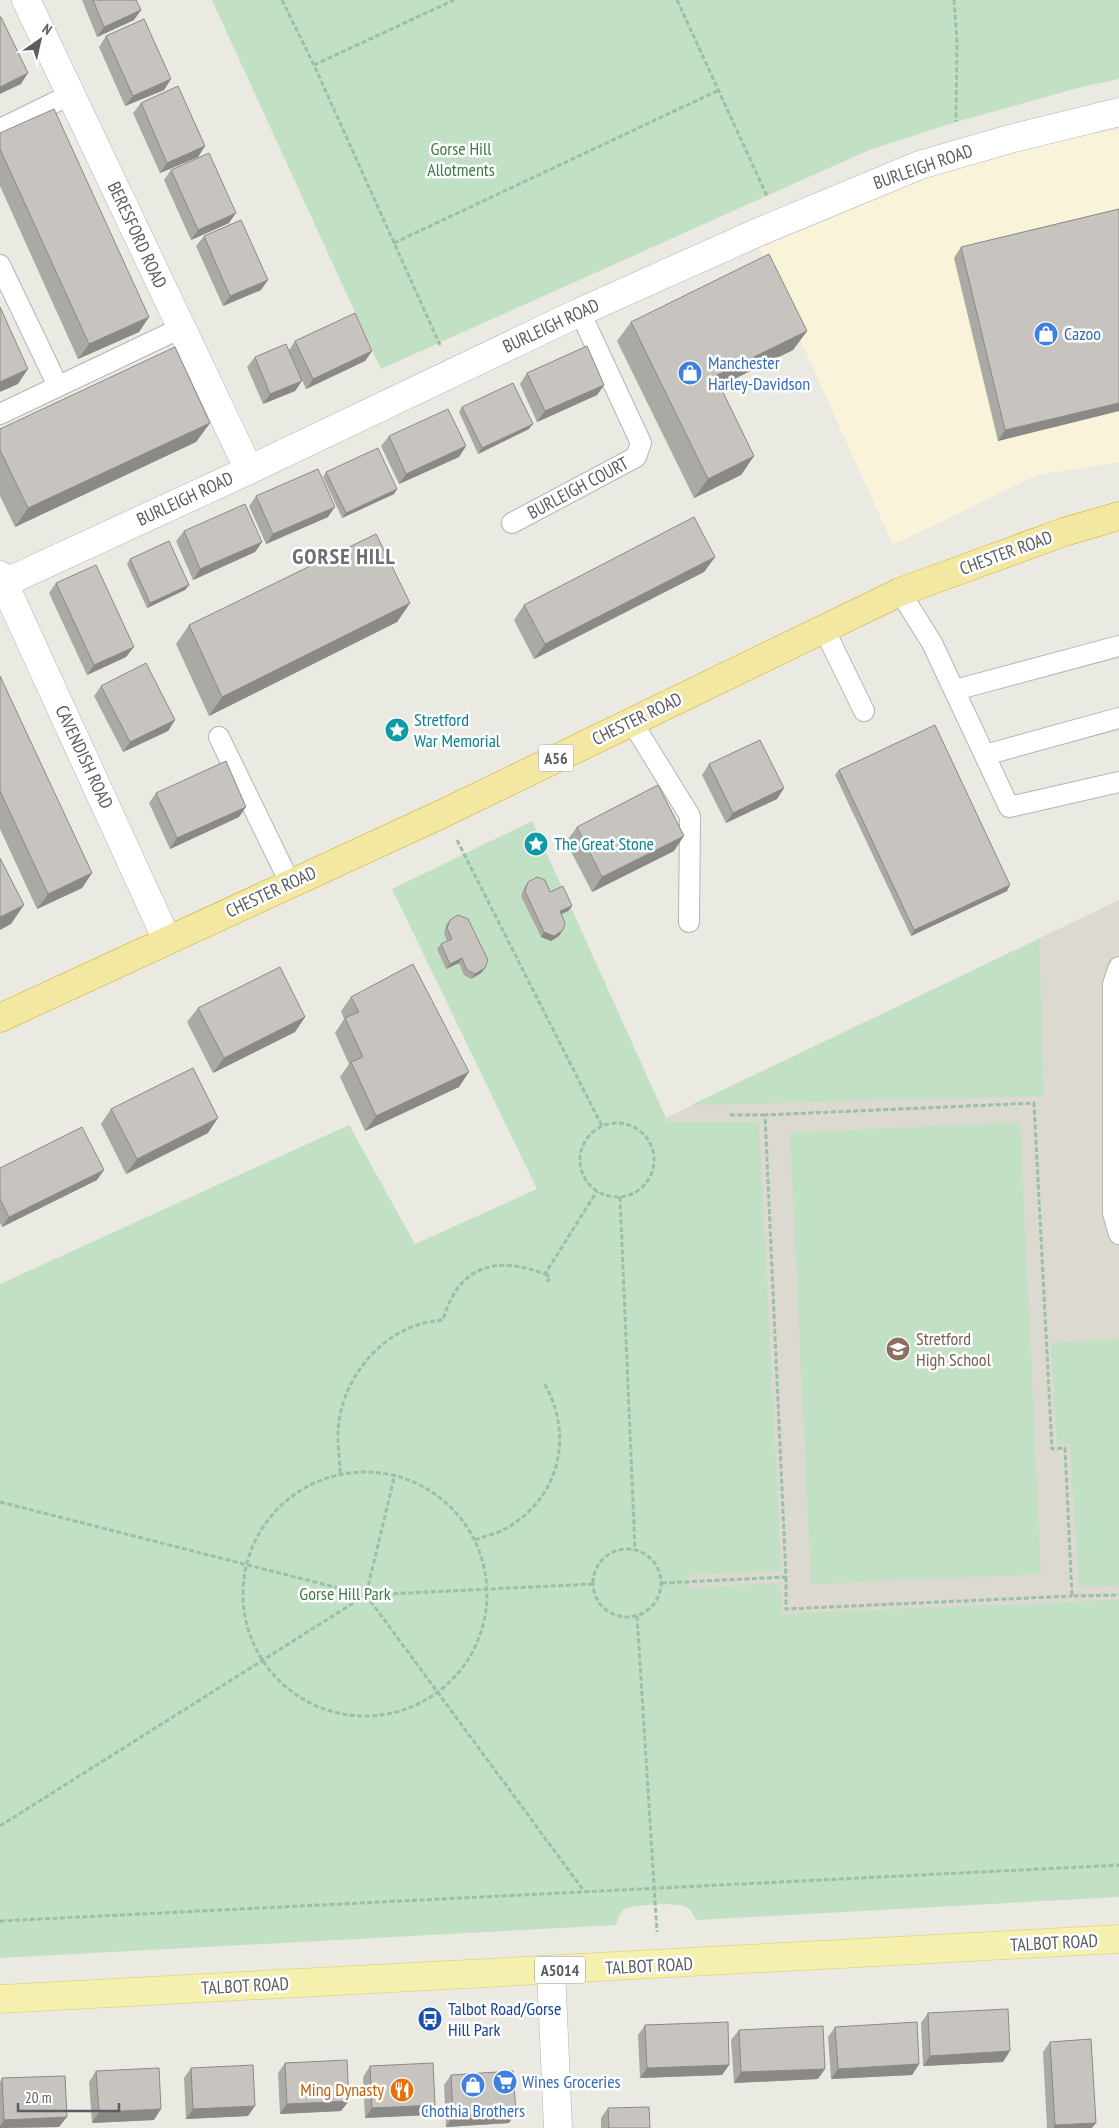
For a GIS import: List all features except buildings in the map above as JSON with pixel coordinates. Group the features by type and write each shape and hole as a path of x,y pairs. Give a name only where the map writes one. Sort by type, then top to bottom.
{"highway":[{"name":"CHESTER ROAD","path":"0,1018 444,812 900,592 1064,532 1119,516"}],"main road":[{"name":"TALBOT ROAD","path":"0,1999 1119,1939"}],"street":[{"name":"BERESFORD ROAD","path":"26,0 249,470"},
{"name":"BURLEIGH ROAD","path":"1,581 249,470 580,312 779,224 920,165 1010,138 1119,112"},
{"name":"CAVENDISH ROAD","path":"1,581 167,940"},
{"path":"551,1970 558,2128"}],"lane":[{"path":"0,129 70,95"},
{"path":"0,264 58,386"},
{"name":"BURLEIGH COURT","path":"512,523 636,457 641,443 580,312"},
{"path":"0,414 181,328"},
{"path":"900,592 932,643 1009,807 1119,782"},
{"path":"824,629 864,711"},
{"path":"955,690 1119,646"},
{"path":"985,755 1119,718"},
{"path":"632,722 690,816 689,922"},
{"path":"219,737 290,883"},
{"path":"1119,967 1113,984 1113,1213 1119,1234"}],"path":[{"path":"282,0 314,65 453,373"},
{"path":"314,65 454,0"},
{"path":"677,0 779,224"},
{"path":"954,0 956,122 962,152"},
{"path":"394,243 719,90"},
{"path":"444,812 602,1126"},
{"path":"730,1115 1034,1103 1052,1448 1065,1448 1072,1596"},
{"path":"765,1115 786,1609 1119,1595"},
{"path":"614,1123 627,1125 639,1130 648,1140 653,1151 654,1164 647,1181 632,1194 620,1197 608,1196 597,1191 588,1184 580,1163 585,1141 602,1126 614,1123"},
{"path":"545,1274 597,1191"},
{"path":"620,1197 635,1549"},
{"path":"340,1473 338,1437 342,1406 350,1384 378,1348 400,1332 420,1324 443,1320 448,1302 456,1289 470,1277 486,1268 505,1264 524,1266 550,1277 546,1282"},
{"path":"476,1540 504,1530 526,1513 540,1497 558,1462 561,1442 559,1421 553,1399 544,1383"},
{"path":"367,1471 395,1474 428,1488 455,1511 476,1540 482,1556 488,1588 486,1618 476,1647 460,1672 438,1692 418,1704 398,1712 354,1715 332,1711 312,1703 293,1692 276,1677 262,1660 252,1638 245,1614 243,1590 246,1565 259,1533 280,1506 308,1485 340,1473 367,1471"},
{"path":"0,1826 366,1595 395,1474"},
{"path":"0,1502 366,1595 593,1584"},
{"path":"624,1548 635,1549 654,1561 660,1571 662,1583 660,1593 655,1603 647,1611 637,1616 617,1616 608,1611 595,1594 594,1574 605,1556 624,1548"},
{"path":"662,1583 786,1576"},
{"path":"366,1595 584,1892"},
{"path":"637,1616 655,1890 658,1965"},
{"path":"0,1921 655,1890 1119,1865"}],"shaded area":[{"path":"1119,129 1119,462 1037,475 893,545 759,248 953,161"},
{"name":"Stretford High School","path":"1119,900 1119,1859 689,1588 666,1118"}],"green space":[{"name":"Gorse Hill Allotments","path":"212,0 1119,0 1119,79 1081,87 956,122 869,150 381,369"},
{"name":"Gorse Hill Park","path":"532,821 666,1118 666,1122 759,1122 781,1571 689,1575 689,1588 780,1583 782,1614 1119,1600 1119,1897 696,1920 690,1910 684,1906 672,1904 630,1907 620,1914 616,1925 0,1958 0,1284 349,1125 415,1244 537,1189 392,889"},
{"path":"1039,939 1044,1096 691,1105"},
{"path":"1020,1122 1041,1574 811,1584 790,1133"},
{"path":"1119,1339 1119,1585 1079,1588 1070,1444 1057,1445 1051,1343"}],"place":[{"name":"Cazoo","path":"1046,334"},
{"name":"Manchester Harley-Davidson","path":"690,373"},
{"name":"Stretford War Memorial","path":"397,730"},
{"name":"The Great Stone","path":"536,844"},
{"name":"Stretford High School","path":"898,1349"},
{"name":"Talbot Road/Gorse Hill Park","path":"430,2019"},
{"name":"Wines Groceries","path":"505,2082"},
{"name":"Chothia Brothers","path":"473,2085"},
{"name":"Ming Dynasty","path":"402,2090"}],"district":[{"name":"GORSE HILL","path":"344,556"}]}
